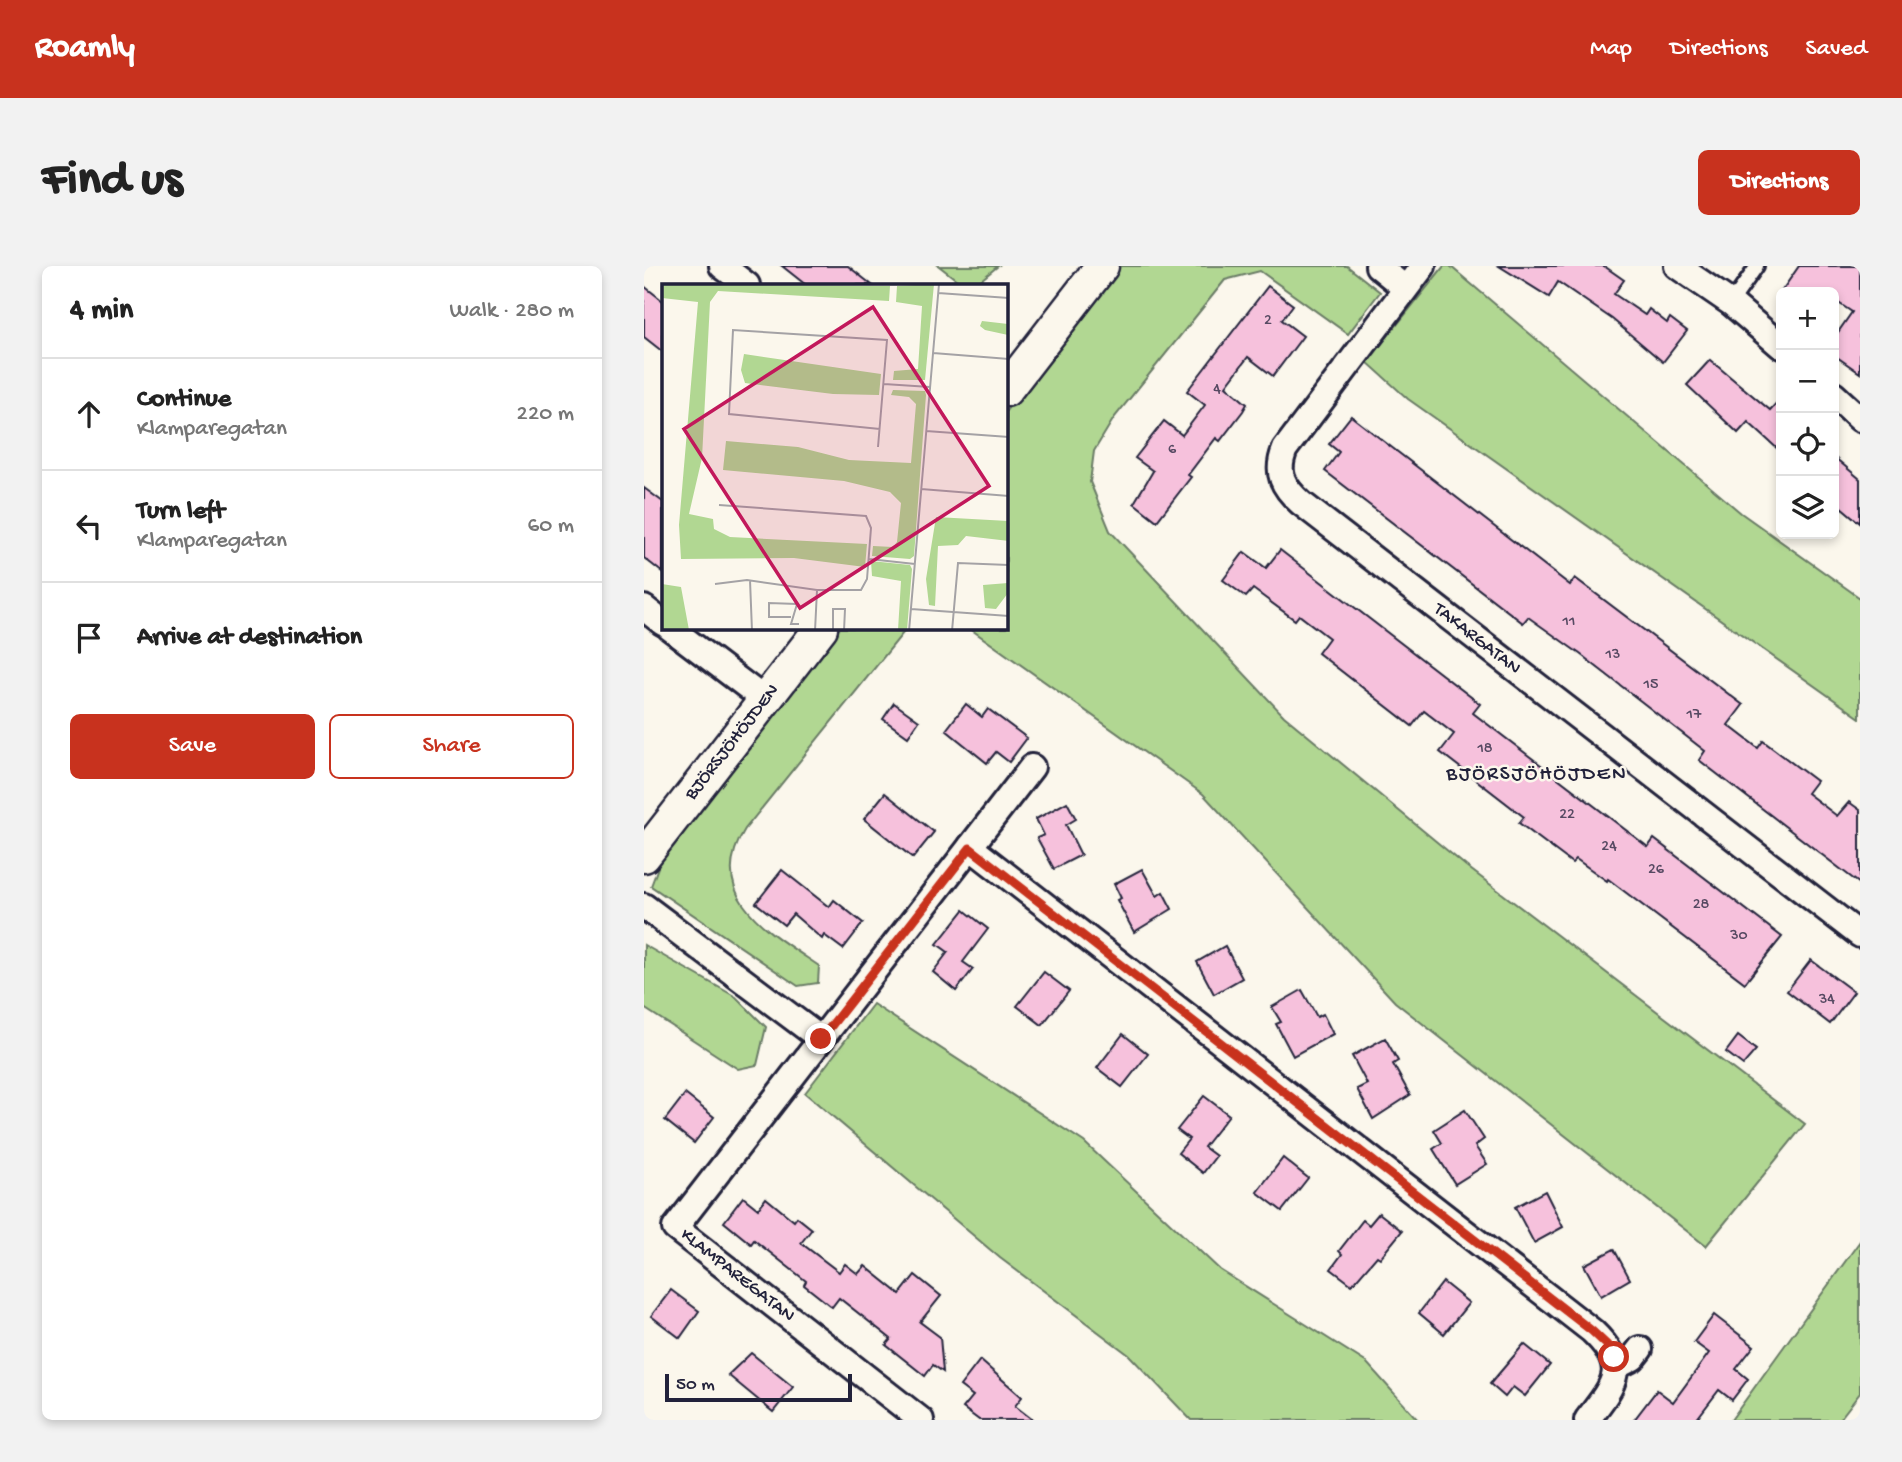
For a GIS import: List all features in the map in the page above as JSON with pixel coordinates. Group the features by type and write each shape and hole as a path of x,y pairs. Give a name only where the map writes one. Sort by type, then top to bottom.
{"street":[{"path":"722,266 746,284"},
{"path":"1008,387 1102,266"},
{"path":"1378,266 1405,288"},
{"name":"TAKARGATAN","path":"1423,266 1285,449 1279,471 1289,493 1860,936"},
{"path":"1677,266 1731,303 1776,342"},
{"path":"1839,400 1860,419"},
{"path":"644,608 662,622"},
{"path":"673,630 765,701"},
{"name":"BJÖRSJÖHÖJDEN","path":"644,856 819,630"},
{"name":"KLAMPAREGATAN","path":"921,1420 675,1228 1032,767"},
{"path":"970,848 1592,1331 1608,1346 1616,1367 1611,1387 1587,1420"},
{"path":"644,906 821,1039"},
{"path":"1616,1367 1633,1357 1640,1349"}],"lane":[{"path":"1731,303 1757,266"}],"green space":[{"path":"939,266 998,266 976,284 962,284"},
{"path":"1118,266 1347,266 1380,292 1348,334 1260,271 1225,280 1114,418 1094,451 1090,482 1110,531 1284,716 1466,866 1805,1124 1706,1246 1395,1002 1203,794 972,630 1008,630 1008,408"},
{"path":"1444,266 1450,266 1741,513 1860,598 1860,718 1408,399 1367,362"},
{"path":"838,630 905,630 745,829 734,853 732,874 737,893 748,910 763,925 819,966 818,983 798,986 651,886 660,862"},
{"path":"644,945 736,997 766,1027 757,1065 738,1069 644,1008"},
{"path":"873,1004 1084,1142 1220,1270 1367,1363 1418,1420 1191,1420 1129,1355 1000,1258 805,1093"},
{"path":"1860,1241 1860,1393 1839,1420 1731,1420"}],"building":[{"path":"782,266 848,266 871,284 805,284"},
{"path":"1499,266 1604,266 1624,280 1614,294 1645,315 1649,309 1667,323 1670,318 1687,331 1663,362 1612,319 1558,282 1549,297"},
{"path":"1799,266 1860,266 1860,373 1839,358 1839,331 1852,312 1839,303 1839,287 1784,287"},
{"path":"644,286 662,300 662,351 644,337"},
{"path":"1268,286 1293,305 1282,320 1303,336 1273,376 1248,357 1226,386 1247,404 1220,441 1216,438 1188,475 1191,477 1157,521 1134,503 1153,471 1135,458 1164,421 1182,435 1205,405 1187,391"},
{"path":"1710,360 1770,410 1776,403 1776,447 1748,422 1738,433 1687,385"},
{"path":"1351,416 1570,585 1575,578 1743,705 1728,725 1758,748 1763,741 1816,781 1807,793 1837,816 1849,802 1860,810 1860,884 1699,760 1705,751 1580,654 1528,617 1523,623 1325,471 1339,452 1329,444"},
{"path":"1839,461 1860,479 1860,523 1839,505"},
{"path":"644,488 662,501 662,572 644,558"},
{"path":"1280,550 1480,704 1473,713 1648,847 1654,839 1782,937 1745,983 1608,879 1607,881 1576,859 1572,863 1519,823 1524,817 1440,752 1454,734 1424,711 1412,726 1318,653 1329,638 1299,615 1295,620 1253,589 1246,597 1223,580 1244,552 1266,568"},
{"path":"894,703 919,721 908,737 883,719"},
{"path":"966,704 982,717 988,709 1027,738 1009,762 996,752 987,763 946,730"},
{"path":"885,793 934,832 913,858 864,819"},
{"path":"1067,802 1076,819 1066,825 1081,855 1054,869 1037,838 1044,835 1036,819"},
{"path":"1142,869 1157,896 1163,892 1172,909 1134,932 1117,900 1121,898 1114,884"},
{"path":"782,870 829,907 834,900 863,923 843,949 824,935 822,939 793,914 784,925 756,903"},
{"path":"964,910 988,929 963,962 973,969 956,991 933,972 948,952 937,944"},
{"path":"1225,946 1242,978 1214,994 1197,962"},
{"path":"1811,960 1854,992 1830,1024 1787,991"},
{"path":"1044,972 1069,991 1042,1025 1017,1006"},
{"path":"1302,990 1317,1017 1323,1014 1333,1034 1293,1056 1276,1024 1281,1022 1272,1007"},
{"path":"1123,1034 1148,1054 1122,1087 1097,1068"},
{"path":"1738,1036 1756,1050 1743,1065 1726,1052"},
{"path":"1385,1038 1398,1061 1393,1064 1410,1095 1373,1119 1357,1089 1367,1084 1352,1056"},
{"path":"685,1094 714,1117 694,1143 665,1120"},
{"path":"1204,1096 1229,1115 1204,1147 1216,1156 1203,1173 1178,1153 1189,1139 1177,1130"},
{"path":"1465,1110 1484,1139 1475,1146 1487,1164 1455,1184 1433,1149 1442,1143 1434,1130"},
{"path":"1283,1158 1308,1178 1282,1211 1257,1192"},
{"path":"1545,1191 1563,1227 1534,1243 1515,1207"},
{"path":"743,1197 758,1209 766,1198 794,1221 797,1217 812,1229 801,1243 839,1272 845,1264 858,1274 865,1266 900,1294 915,1275 941,1296 920,1322 940,1337 943,1372 933,1365 925,1376 886,1345 891,1339 839,1298 832,1307 804,1285 806,1281 754,1240 751,1244 724,1222"},
{"path":"1379,1213 1402,1231 1380,1258 1377,1256 1352,1285 1331,1269 1342,1254 1339,1251 1363,1220 1369,1225"},
{"path":"1614,1249 1630,1279 1601,1296 1584,1265"},
{"path":"1443,1282 1469,1303 1444,1334 1419,1313"},
{"path":"671,1290 699,1311 680,1338 651,1316"},
{"path":"1714,1315 1754,1346 1736,1369 1748,1379 1732,1400 1719,1390 1696,1420 1634,1420 1657,1390 1673,1402 1709,1353 1694,1342"},
{"path":"1524,1344 1550,1365 1525,1396 1513,1387 1505,1397 1490,1384"},
{"path":"751,1353 793,1387 773,1412 728,1375"},
{"path":"980,1360 1022,1397 1015,1406 1033,1420 979,1420 963,1408 973,1396 960,1386"}],"district":[{"name":"BJÖRSJÖHÖJDEN","path":"1537,775"}],"route":[{"path":"821,1039 970,848 1592,1331 1608,1346 1614,1357"}]}
